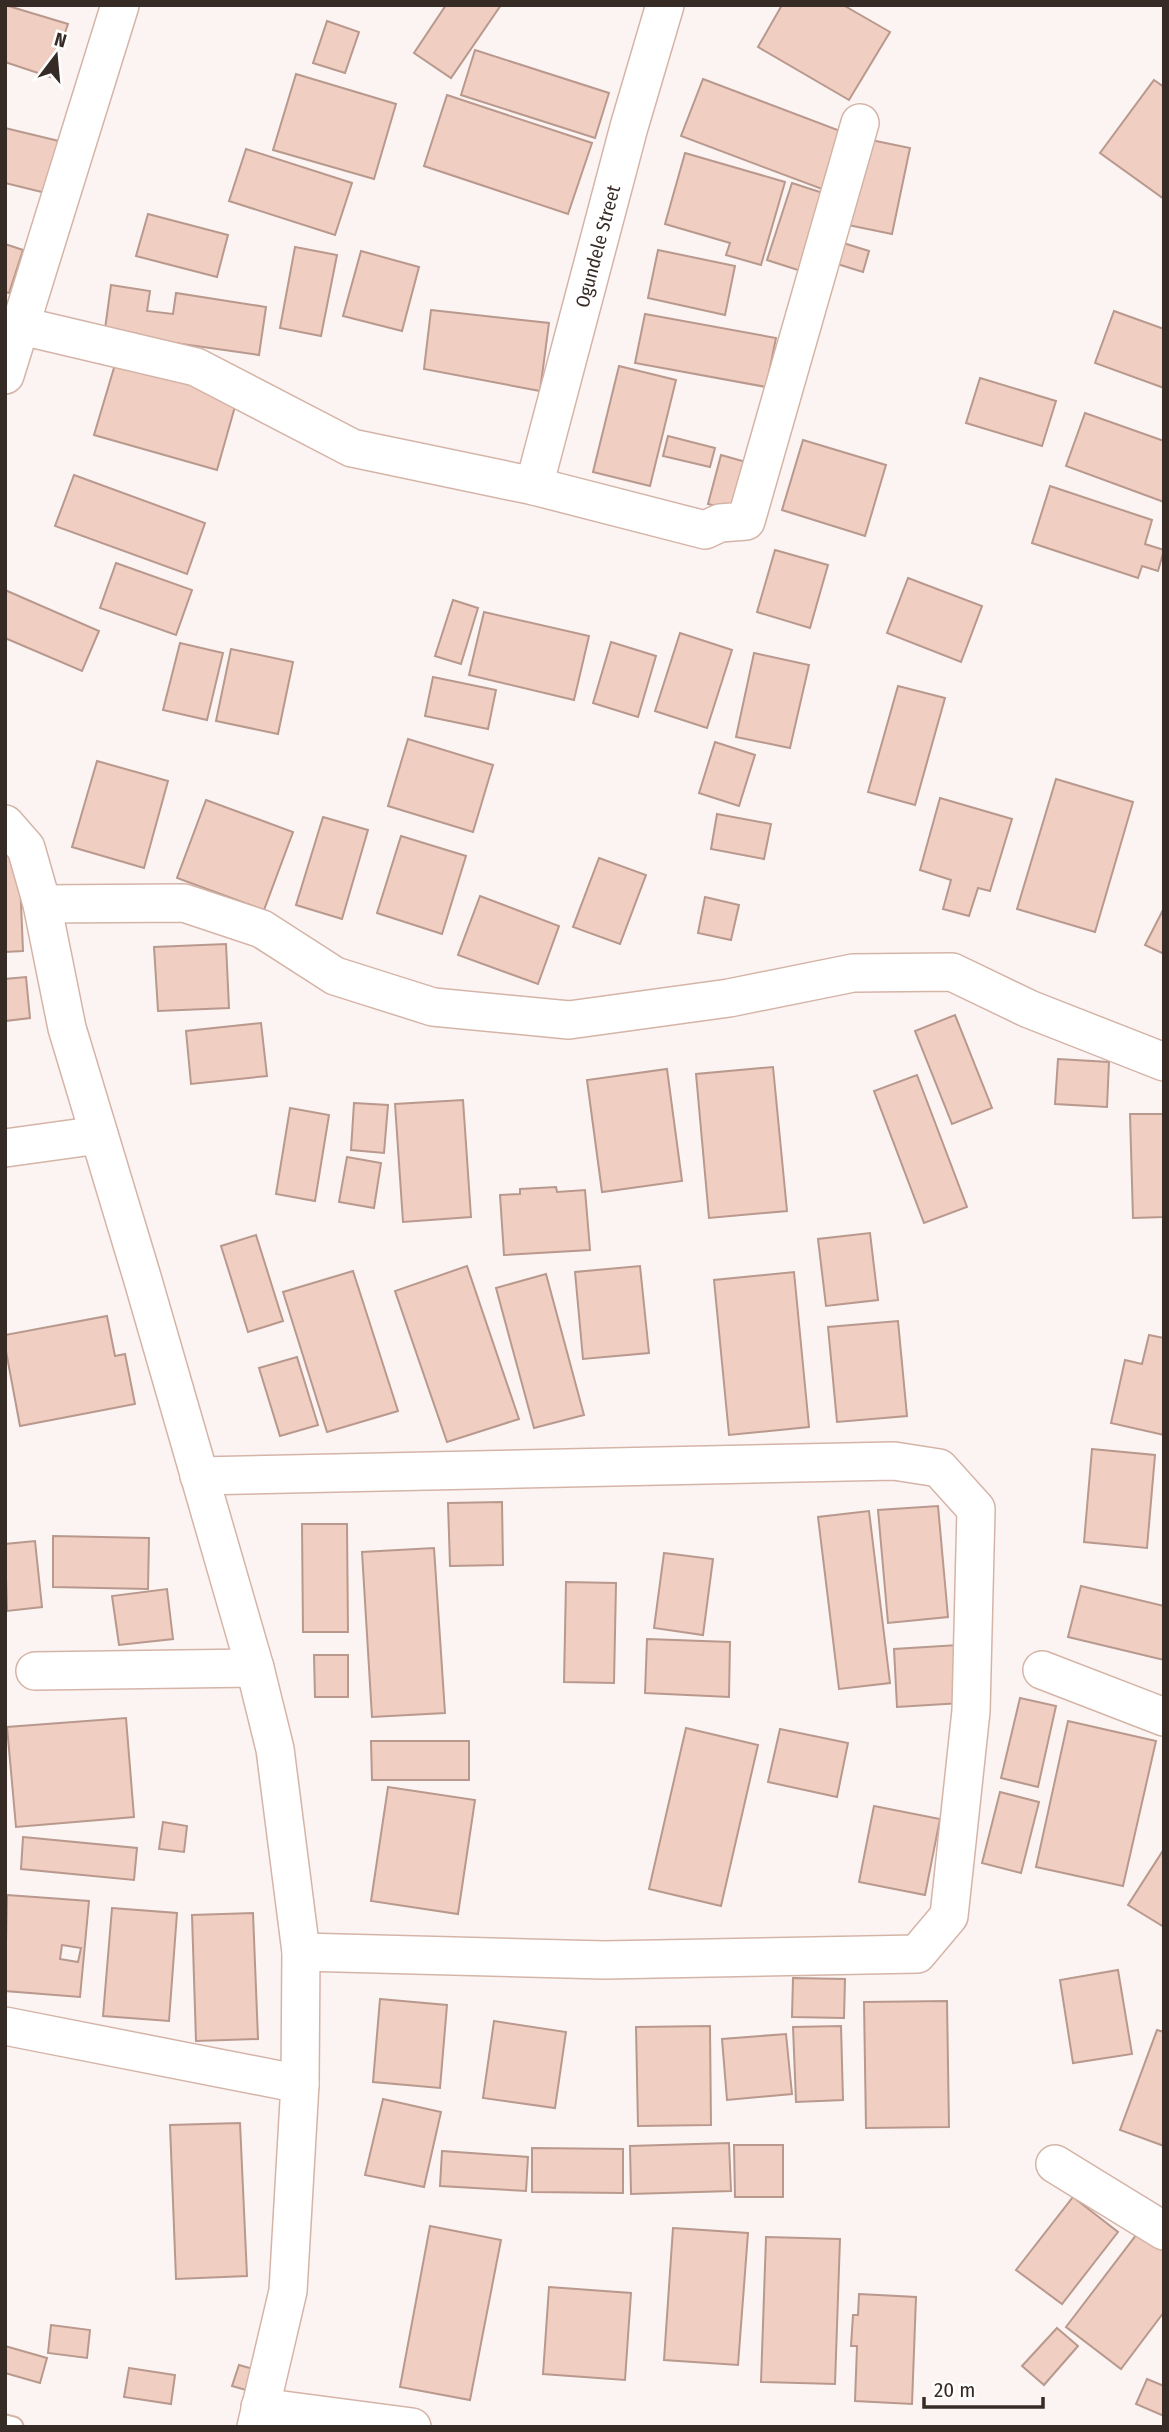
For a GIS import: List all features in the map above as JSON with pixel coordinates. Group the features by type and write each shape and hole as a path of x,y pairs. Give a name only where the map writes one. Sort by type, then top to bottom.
{"street":[{"path":"5,375 120,5"},
{"name":"Ogundele Street","path":"534,486 629,127 666,5"},
{"path":"22,326 196,367 352,448 534,486 705,530 720,523 746,521 860,123"},
{"path":"5,824 26,848 42,904 67,1028 255,1668 275,1749 301,1952 300,2084 288,2291 258,2417 412,2427"},
{"path":"42,904 184,903 262,929 335,976 433,1007 569,1020 729,998 853,973 952,972 1029,1009 1164,1062"},
{"path":"5,1148 99,1135"},
{"path":"199,1476 894,1461 939,1468 976,1509 971,1711 949,1916 917,1954 604,1960 301,1952"},
{"path":"35,1671 255,1668"},
{"path":"1042,1670 1164,1717"},
{"path":"5,2026 300,2084"},
{"path":"1055,2164 1164,2231"}],"lane":[{"path":"5,2425 13,2427"}],"building":[{"path":"5,5 68,24 50,77 5,62"},
{"path":"446,5 501,5 451,78 414,53"},
{"path":"782,5 843,5 890,32 849,100 758,47"},
{"path":"327,21 359,32 345,73 313,63"},
{"path":"475,50 609,93 595,138 461,95"},
{"path":"296,74 396,104 374,179 273,150"},
{"path":"703,79 843,132 822,189 681,136"},
{"path":"1154,80 1164,87 1164,199 1100,153"},
{"path":"447,95 592,143 568,214 424,166"},
{"path":"5,128 63,142 50,194 5,183"},
{"path":"866,139 910,148 892,234 848,225"},
{"path":"246,149 352,183 335,235 229,201"},
{"path":"685,153 785,182 761,265 726,255 730,243 665,224"},
{"path":"792,183 826,194 801,271 767,260"},
{"path":"148,214 228,235 217,277 136,256"},
{"path":"840,242 869,251 863,272 834,263"},
{"path":"5,244 23,250 9,293 5,292"},
{"path":"295,247 337,255 321,336 280,328"},
{"path":"658,250 735,266 725,315 648,298"},
{"path":"361,251 419,267 402,331 343,316"},
{"path":"111,285 150,291 147,311 173,314 176,293 266,307 259,355 168,342 136,349 139,334 105,329"},
{"path":"431,310 549,323 540,391 424,369"},
{"path":"1114,311 1164,329 1164,388 1095,363"},
{"path":"645,314 776,338 766,387 635,363"},
{"path":"116,361 238,396 217,470 94,435"},
{"path":"619,366 676,380 650,486 593,472"},
{"path":"980,378 1056,401 1042,446 966,423"},
{"path":"1085,413 1164,441 1164,502 1066,466"},
{"path":"668,436 715,448 710,467 663,456"},
{"path":"803,440 886,465 865,536 782,510"},
{"path":"721,455 753,464 740,512 708,504"},
{"path":"74,475 205,523 187,574 55,526"},
{"path":"1050,486 1152,520 1145,544 1164,550 1158,571 1142,566 1138,578 1032,543"},
{"path":"775,550 828,565 810,628 757,612"},
{"path":"116,563 192,590 176,635 100,608"},
{"path":"908,578 982,606 961,662 887,633"},
{"path":"5,590 99,631 82,671 5,638"},
{"path":"453,600 478,608 461,664 435,656"},
{"path":"484,612 589,636 574,700 469,675"},
{"path":"680,633 732,650 707,728 655,711"},
{"path":"611,642 656,656 638,717 593,703"},
{"path":"180,643 223,653 207,720 163,710"},
{"path":"231,649 293,662 278,734 216,721"},
{"path":"754,653 809,665 790,748 736,737"},
{"path":"433,677 496,690 488,729 425,716"},
{"path":"898,686 945,698 915,805 868,792"},
{"path":"408,739 493,765 473,832 388,806"},
{"path":"715,742 755,755 739,806 699,793"},
{"path":"97,761 168,781 144,868 72,847"},
{"path":"1056,779 1133,802 1095,932 1017,909"},
{"path":"940,798 1012,819 990,891 978,888 969,916 943,909 951,880 920,870"},
{"path":"206,800 293,832 264,910 177,878"},
{"path":"717,814 771,824 764,859 711,849"},
{"path":"323,817 368,830 342,919 296,905"},
{"path":"401,836 466,856 442,934 377,913"},
{"path":"5,856 19,856 23,951 5,952"},
{"path":"599,858 646,875 620,944 573,927"},
{"path":"480,896 559,926 538,984 458,955"},
{"path":"705,897 739,905 731,940 698,933"},
{"path":"1164,908 1164,954 1145,945"},
{"path":"226,944 229,1008 158,1011 154,947"},
{"path":"26,977 30,1018 5,1021 5,979"},
{"path":"955,1015 992,1108 952,1124 915,1031"},
{"path":"261,1023 267,1076 191,1084 186,1031"},
{"path":"1058,1059 1109,1062 1107,1107 1055,1104"},
{"path":"773,1067 787,1211 709,1218 696,1074"},
{"path":"667,1069 682,1181 602,1192 587,1080"},
{"path":"917,1075 967,1207 924,1223 874,1091"},
{"path":"463,1100 471,1217 403,1222 395,1104"},
{"path":"354,1103 388,1105 384,1153 351,1150"},
{"path":"290,1108 329,1115 315,1201 276,1194"},
{"path":"1130,1114 1164,1114 1164,1217 1133,1218"},
{"path":"347,1157 381,1163 374,1208 339,1202"},
{"path":"556,1187 557,1192 585,1190 590,1250 504,1255 500,1195 520,1194 520,1189"},
{"path":"870,1233 878,1300 826,1306 818,1239"},
{"path":"256,1235 283,1321 248,1332 221,1246"},
{"path":"467,1266 519,1419 447,1442 395,1291"},
{"path":"640,1266 649,1353 583,1359 575,1272"},
{"path":"353,1271 398,1411 327,1432 283,1292"},
{"path":"794,1272 809,1427 729,1435 714,1280"},
{"path":"546,1274 584,1415 534,1428 496,1288"},
{"path":"107,1316 115,1356 125,1354 135,1404 20,1426 5,1335"},
{"path":"898,1321 907,1416 837,1422 828,1327"},
{"path":"1149,1335 1164,1338 1164,1435 1111,1423 1125,1360 1142,1364"},
{"path":"297,1357 318,1425 280,1436 259,1368"},
{"path":"1092,1449 1155,1455 1147,1548 1084,1542"},
{"path":"502,1502 503,1565 450,1566 448,1503"},
{"path":"938,1506 948,1617 888,1623 878,1510"},
{"path":"869,1511 890,1683 839,1689 818,1517"},
{"path":"302,1524 347,1524 348,1632 303,1632"},
{"path":"53,1536 149,1538 148,1589 53,1587"},
{"path":"35,1541 42,1607 7,1611 5,1544"},
{"path":"434,1548 445,1713 372,1717 362,1552"},
{"path":"664,1553 713,1559 703,1635 654,1628"},
{"path":"566,1582 616,1583 614,1683 564,1682"},
{"path":"1081,1586 1164,1606 1164,1660 1068,1637"},
{"path":"167,1589 173,1639 119,1645 112,1596"},
{"path":"647,1639 730,1642 729,1697 645,1693"},
{"path":"958,1645 961,1703 897,1707 894,1649"},
{"path":"314,1655 348,1655 348,1697 315,1697"},
{"path":"1020,1698 1056,1706 1038,1787 1001,1778"},
{"path":"126,1718 134,1817 16,1827 7,1727"},
{"path":"1068,1721 1156,1741 1123,1886 1036,1867"},
{"path":"686,1728 758,1745 721,1906 649,1889"},
{"path":"780,1729 848,1743 837,1797 768,1782"},
{"path":"371,1741 469,1741 469,1780 372,1780"},
{"path":"388,1787 475,1800 458,1914 371,1901"},
{"path":"1000,1792 1039,1802 1021,1873 982,1863"},
{"path":"874,1806 940,1819 925,1895 859,1882"},
{"path":"163,1822 187,1826 184,1852 159,1849"},
{"path":"23,1837 137,1848 134,1880 21,1869"},
{"path":"1164,1849 1164,1927 1128,1905"},
{"path":"7,1895 89,1901 80,1997 5,1991","holes":["62,1945 81,1948 78,1962 60,1959"]},
{"path":"112,1908 177,1913 169,2021 103,2016"},
{"path":"253,1913 258,2039 196,2041 192,1915"},
{"path":"1118,1970 1132,2054 1073,2063 1060,1980"},
{"path":"793,1978 845,1979 844,2018 792,2017"},
{"path":"380,1999 447,2005 440,2088 373,2082"},
{"path":"947,2001 949,2127 866,2128 864,2002"},
{"path":"494,2021 566,2032 555,2108 483,2098"},
{"path":"710,2026 711,2125 638,2126 636,2027"},
{"path":"841,2026 843,2100 796,2102 793,2027"},
{"path":"1157,2030 1164,2032 1164,2146 1120,2130"},
{"path":"786,2034 792,2094 727,2100 722,2039"},
{"path":"383,2099 441,2112 424,2187 365,2175"},
{"path":"240,2123 247,2276 176,2279 170,2125"},
{"path":"729,2143 731,2191 631,2194 630,2146"},
{"path":"734,2145 783,2145 783,2197 735,2197"},
{"path":"532,2148 623,2149 623,2193 532,2192"},
{"path":"442,2151 528,2157 526,2191 440,2186"},
{"path":"1073,2197 1118,2232 1062,2304 1016,2270"},
{"path":"430,2226 501,2240 470,2400 400,2387"},
{"path":"673,2228 748,2233 738,2365 664,2360"},
{"path":"1140,2230 1164,2248 1164,2312 1121,2369 1066,2327"},
{"path":"766,2237 840,2239 835,2384 761,2382"},
{"path":"549,2287 631,2293 625,2380 543,2374"},
{"path":"859,2294 916,2297 912,2404 855,2401 857,2346 851,2346 853,2315 858,2315"},
{"path":"51,2325 90,2330 87,2358 48,2353"},
{"path":"1057,2328 1078,2346 1044,2385 1022,2366"},
{"path":"5,2346 47,2358 40,2383 5,2373"},
{"path":"239,2365 264,2372 257,2393 232,2386"},
{"path":"129,2368 175,2375 171,2404 124,2397"},
{"path":"1147,2379 1164,2386 1164,2416 1136,2404"}]}
